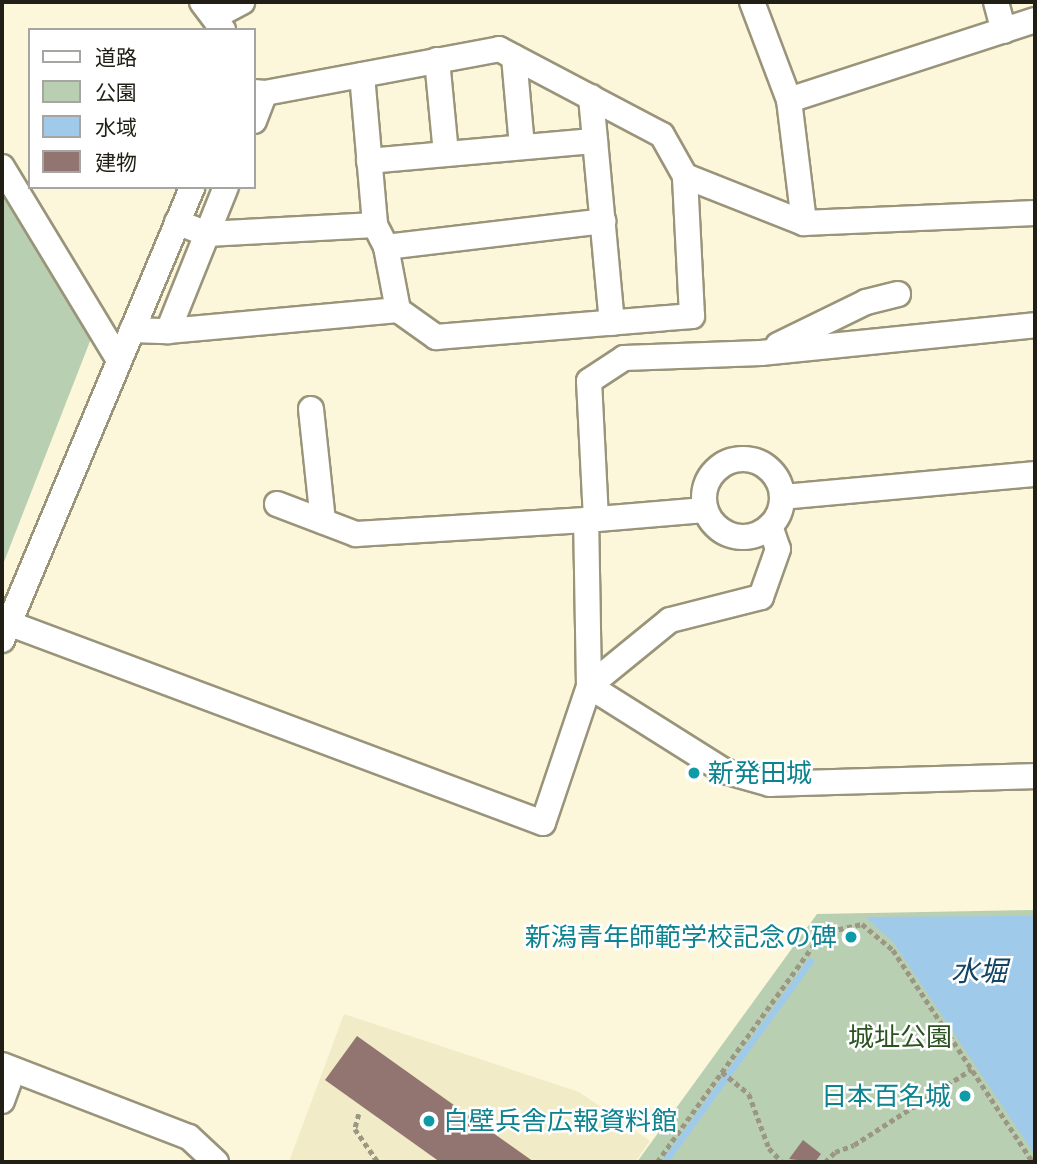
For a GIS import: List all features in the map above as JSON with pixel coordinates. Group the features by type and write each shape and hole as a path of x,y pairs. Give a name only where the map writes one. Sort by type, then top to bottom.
{"street":[{"path":"213,16 242,2"},
{"path":"752,2 789,100 804,223"},
{"path":"996,2 1004,31"},
{"path":"789,100 1035,20"},
{"path":"132,330 168,331 398,310 436,337 692,316 685,176 662,135 499,49 259,92 256,109"},
{"path":"514,57 522,147"},
{"path":"438,60 446,154"},
{"path":"362,75 375,225 386,247 398,310"},
{"path":"591,97 612,323"},
{"path":"369,160 595,141"},
{"path":"2,167 119,360"},
{"path":"685,176 804,223 1035,213"},
{"path":"191,189 5,632 543,823 589,686 589,382 624,358 761,353 1035,325"},
{"path":"168,331 225,189"},
{"path":"386,247 603,221"},
{"path":"177,222 207,234 375,225"},
{"path":"761,353 866,302 898,294"},
{"path":"311,409 323,521"},
{"path":"737,459 769,468 782,497 770,526 752,536 730,535 711,521 705,510 709,477 737,459"},
{"path":"782,497 1035,474"},
{"path":"277,504 356,534 705,510"},
{"path":"589,686 670,620 761,597 778,549 770,526"},
{"path":"589,686 724,771 771,784 1035,776"},
{"path":"2,1101 7,1068 189,1137 216,1162"}],"path":[{"path":"657,1162 822,933 862,924 893,950 1033,1162"},
{"path":"825,1162 835,1152 854,1145 972,1069"},
{"path":"722,1072 753,1100 769,1148 782,1162"},
{"path":"359,1115 355,1129 378,1162"}],"shaded area":[{"path":"344,1014 579,1092 650,1141 635,1162 289,1162"}],"green space":[{"path":"2,180 94,331 2,567"},
{"name":"城址公園","path":"1035,910 1035,1162 637,1162 817,914"}],"water":[{"name":"水堀","path":"1035,916 1035,1155 893,942 865,917"},
{"path":"810,957 815,961 669,1162 661,1162"}],"building":[{"name":"白壁兵舎広報資料館","path":"357,1036 534,1162 440,1162 325,1080"},
{"path":"803,1140 821,1154 815,1162 789,1159"}],"place":[{"name":"新発田城","path":"694,773"},
{"name":"新潟青年師範学校記念の碑","path":"851,937"},
{"name":"日本百名城","path":"965,1096"},
{"name":"白壁兵舎広報資料館","path":"429,1121"}]}
